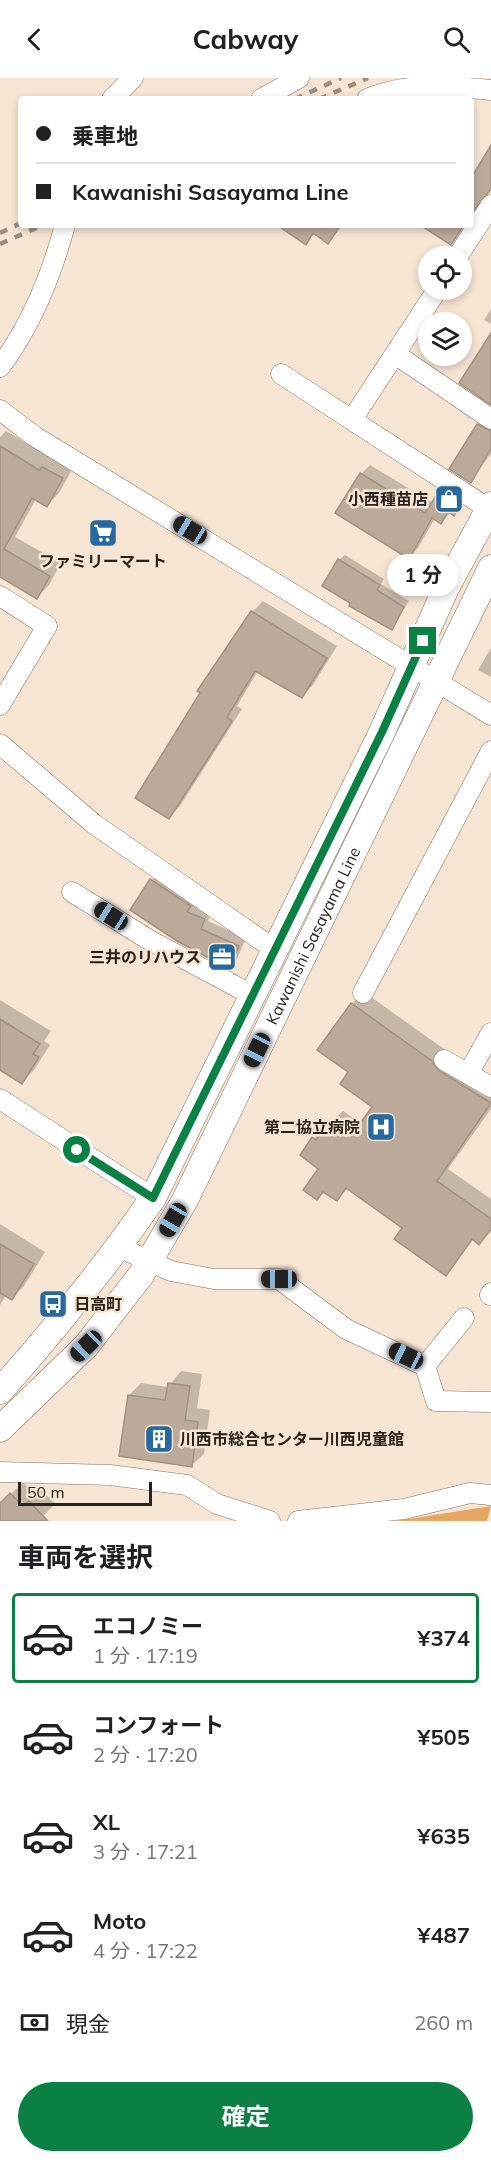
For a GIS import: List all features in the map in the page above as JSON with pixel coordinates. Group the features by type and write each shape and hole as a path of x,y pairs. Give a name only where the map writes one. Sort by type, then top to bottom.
{"main road":[{"name":"Kawanishi Sasayama Line","path":"0,1391 54,1331 119,1247 153,1198 273,949 382,732 446,588 490,507"},
{"name":"Kawanishi Sasayama Line","path":"0,1429 86,1346 149,1260 185,1200 491,568"}],"street":[{"path":"115,96 133,78"},
{"path":"266,96 299,78"},
{"path":"374,96 386,91 436,85 491,90"},
{"path":"464,246 491,205"},
{"path":"0,367 20,339 44,291 66,228"},
{"path":"353,418 430,300"},
{"path":"395,354 491,418"},
{"path":"281,374 490,507"},
{"path":"0,410 34,436 491,715"},
{"path":"0,596 47,626 0,705"},
{"path":"0,744 94,824 273,949"},
{"path":"363,993 491,751"},
{"path":"72,892 151,941 252,995"},
{"path":"468,1074 491,1033"},
{"path":"444,1060 491,1088"},
{"path":"0,1099 153,1198"},
{"path":"119,1247 171,1271 214,1279 279,1279 346,1329 425,1366 436,1401 491,1402"},
{"path":"425,1366 464,1318"},
{"path":"0,1472 110,1475 187,1485 217,1504 270,1521"},
{"path":"298,1521 404,1509 470,1493 491,1495"}],"shaded area":[{"path":"491,1506 487,1521 396,1521"}],"building":[{"path":"491,145 491,189 474,210 474,173"},
{"path":"281,228 339,228 328,244 313,233 306,245"},
{"path":"425,228 462,228 451,245"},
{"path":"491,333 491,405 459,383"},
{"path":"477,424 491,431 491,448 471,483 449,469"},
{"path":"0,446 39,470 42,467 63,478 47,507 32,498 4,549 50,576 37,599 0,577"},
{"path":"360,473 425,513 439,491 460,505 454,516 448,512 441,524 432,518 409,559 335,513"},
{"path":"338,559 380,585 377,590 404,607 392,630 349,606 350,603 322,586"},
{"path":"251,611 327,658 302,698 255,671 227,717 232,721 169,819 135,798 200,693 197,691"},
{"path":"150,879 191,906 187,912 205,919 201,929 239,946 229,969 177,941 130,910"},
{"path":"351,1003 432,1061 438,1070 491,1103 437,1181 491,1219 491,1229 479,1245 472,1239 446,1276 394,1239 402,1228 346,1188 337,1201 323,1192 317,1200 303,1190 318,1169 300,1155 312,1137 316,1140 329,1122 347,1134 353,1126 356,1129 372,1107 340,1084 348,1072 317,1050"},
{"path":"0,1019 40,1044 33,1054 39,1057 22,1084 0,1070"},
{"path":"0,1244 34,1264 12,1300 0,1293"},
{"name":"川西市総合センター川西児童館","path":"168,1383 190,1386 185,1420 198,1422 192,1467 119,1456 128,1395 165,1400"},
{"path":"10,1493 23,1506 29,1501 48,1521 0,1521 0,1503"}],"railway":[{"path":"302,96 341,78"},
{"path":"326,96 368,78"},
{"path":"0,233 18,224"},
{"path":"0,244 36,228"}],"place":[{"name":"小西種苗店","path":"449,499"},
{"name":"ファミリーマート","path":"103,533"},
{"name":"三井のリハウス","path":"222,957"},
{"name":"第二協立病院","path":"381,1127"},
{"name":"日高町","path":"53,1304"},
{"name":"川西市総合センター川西児童館","path":"159,1439"}],"route":[{"path":"77,1150 153,1198 273,949 382,732 423,641"}]}
